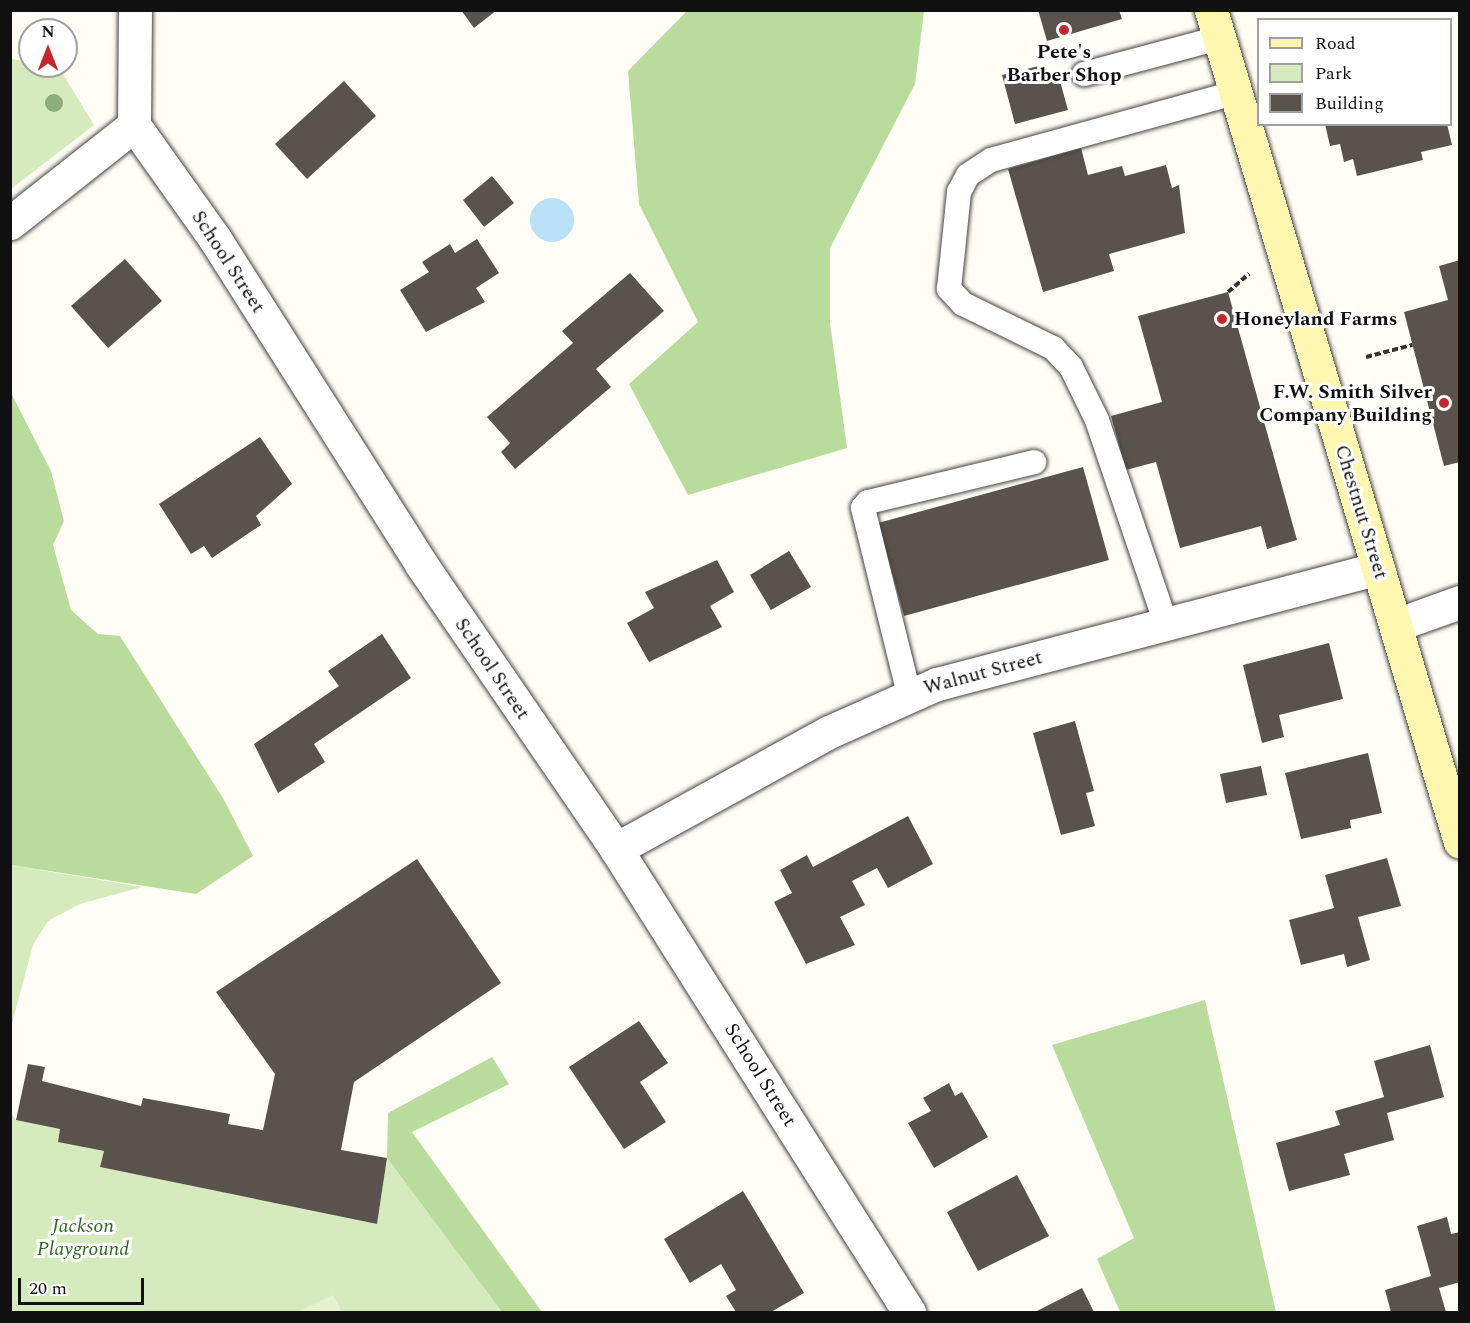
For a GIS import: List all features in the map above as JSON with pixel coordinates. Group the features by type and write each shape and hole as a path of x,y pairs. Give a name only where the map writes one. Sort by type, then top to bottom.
{"street":[{"path":"10,223 134,125 135,10"},
{"name":"Chestnut Street","path":"1215,24 1460,842"},
{"name":"School Street","path":"134,125 215,239 421,564 616,849 909,1312"},
{"name":"Walnut Street","path":"616,849 909,694 965,674 1378,568"},
{"path":"1396,625 1460,602"}],"lane":[{"path":"1084,74 1215,24"},
{"path":"1166,624 1097,420 1071,367 1053,348 963,304 949,290 959,192 968,175 991,160 1234,93"},
{"path":"909,694 862,508 868,502 1034,462"}],"path":[{"path":"1228,292 1237,279 1257,272"},
{"path":"1366,357 1412,345"}],"green space":[{"path":"687,11 924,11 915,84 830,248 830,323 847,448 688,495 629,384 698,322 639,204 628,71"},
{"path":"11,59 18,60 18,78 65,78 94,125 11,189"},
{"path":"11,393 51,471 64,521 53,545 71,610 98,634 120,636 224,800 253,856 196,894 11,865"},
{"path":"11,865 142,887 80,904 48,921 33,945 11,1027"},
{"path":"1205,1000 1276,1312 1120,1312 1097,1259 1134,1238 1052,1045"},
{"path":"492,1057 509,1084 412,1132 542,1312 502,1312 387,1158 388,1113"},
{"name":"Jackson Playground","path":"10,1111 16,1120 60,1129 58,1142 104,1151 100,1167 377,1224 387,1158 502,1312 11,1312"},
{"path":"333,1295 342,1312 297,1312 304,1309"}],"water":[{"path":"552,198 561,199 568,204 573,211 573,229 568,236 561,241 552,242 543,241 536,236 531,229 530,220 531,211 536,204 543,199"}],"building":[{"path":"461,10 497,10 474,28"},
{"name":"Pete's Barber Shop","path":"1038,10 1119,10 1122,19 1047,41"},
{"path":"1039,66 1041,74 1057,70 1068,110 1015,124 1002,75"},
{"path":"344,81 376,116 307,179 275,144"},
{"path":"1325,126 1447,126 1452,145 1421,152 1423,160 1357,176 1353,159 1344,162 1340,144 1330,146"},
{"path":"1081,148 1088,175 1122,166 1125,176 1166,165 1172,188 1179,185 1185,233 1109,254 1114,271 1043,292 1008,169"},
{"path":"492,176 514,203 484,227 463,200"},
{"path":"477,239 499,273 476,288 485,302 426,332 400,290 429,272 422,262 450,244 455,253"},
{"path":"125,259 162,301 108,348 71,306"},
{"name":"F.W. Smith Silver Company Building","path":"1460,260 1460,462 1444,466 1404,312 1448,300 1439,266"},
{"path":"630,273 664,311 596,369 611,387 515,469 501,452 510,443 487,417 573,343 562,331"},
{"path":"1228,292 1297,540 1267,549 1261,526 1180,548 1156,462 1126,470 1111,416 1162,402 1138,316"},
{"path":"260,437 292,484 256,516 261,525 212,558 204,546 191,554 159,504"},
{"path":"1083,467 1109,560 904,616 878,523"},
{"path":"789,551 811,587 771,610 750,575"},
{"path":"717,560 734,592 710,606 722,627 649,662 627,623 654,608 645,592"},
{"path":"382,634 411,678 314,744 325,762 278,793 254,744 339,686 328,671"},
{"path":"1329,643 1343,699 1279,715 1284,737 1262,743 1243,665"},
{"path":"1075,721 1094,791 1086,793 1095,826 1061,835 1033,733"},
{"path":"1368,753 1382,813 1350,820 1351,828 1301,839 1285,773"},
{"path":"1261,766 1267,795 1226,803 1220,774"},
{"path":"908,816 933,864 888,888 877,868 852,881 865,905 840,917 855,945 806,964 774,902 792,893 780,870 807,855 813,867"},
{"path":"1387,858 1401,906 1358,917 1370,960 1347,967 1344,954 1301,965 1289,920 1334,908 1325,875"},
{"path":"417,859 501,983 354,1082 341,1150 387,1158 377,1224 100,1167 104,1151 58,1142 60,1129 16,1120 28,1064 45,1067 42,1081 141,1106 143,1098 230,1114 228,1124 263,1130 275,1074 216,992"},
{"path":"639,1021 668,1063 640,1082 666,1122 624,1149 569,1067"},
{"path":"1430,1045 1444,1097 1387,1113 1394,1140 1344,1154 1350,1175 1289,1191 1276,1143 1340,1125 1335,1111 1384,1097 1374,1061"},
{"path":"949,1083 955,1096 962,1092 988,1137 934,1168 908,1123 931,1111 923,1098"},
{"path":"1017,1175 1049,1236 978,1271 947,1212"},
{"path":"743,1191 804,1293 771,1312 736,1312 726,1296 736,1290 721,1264 690,1283 664,1239"},
{"path":"1447,1217 1451,1234 1460,1232 1460,1282 1439,1288 1446,1312 1391,1312 1385,1290 1431,1276 1417,1226"},
{"path":"1082,1288 1094,1312 1035,1312"}],"place":[{"name":"Pete's Barber Shop","path":"1064,30"},
{"name":"Honeyland Farms","path":"1222,319"},
{"name":"F.W. Smith Silver Company Building","path":"1444,403"}]}
